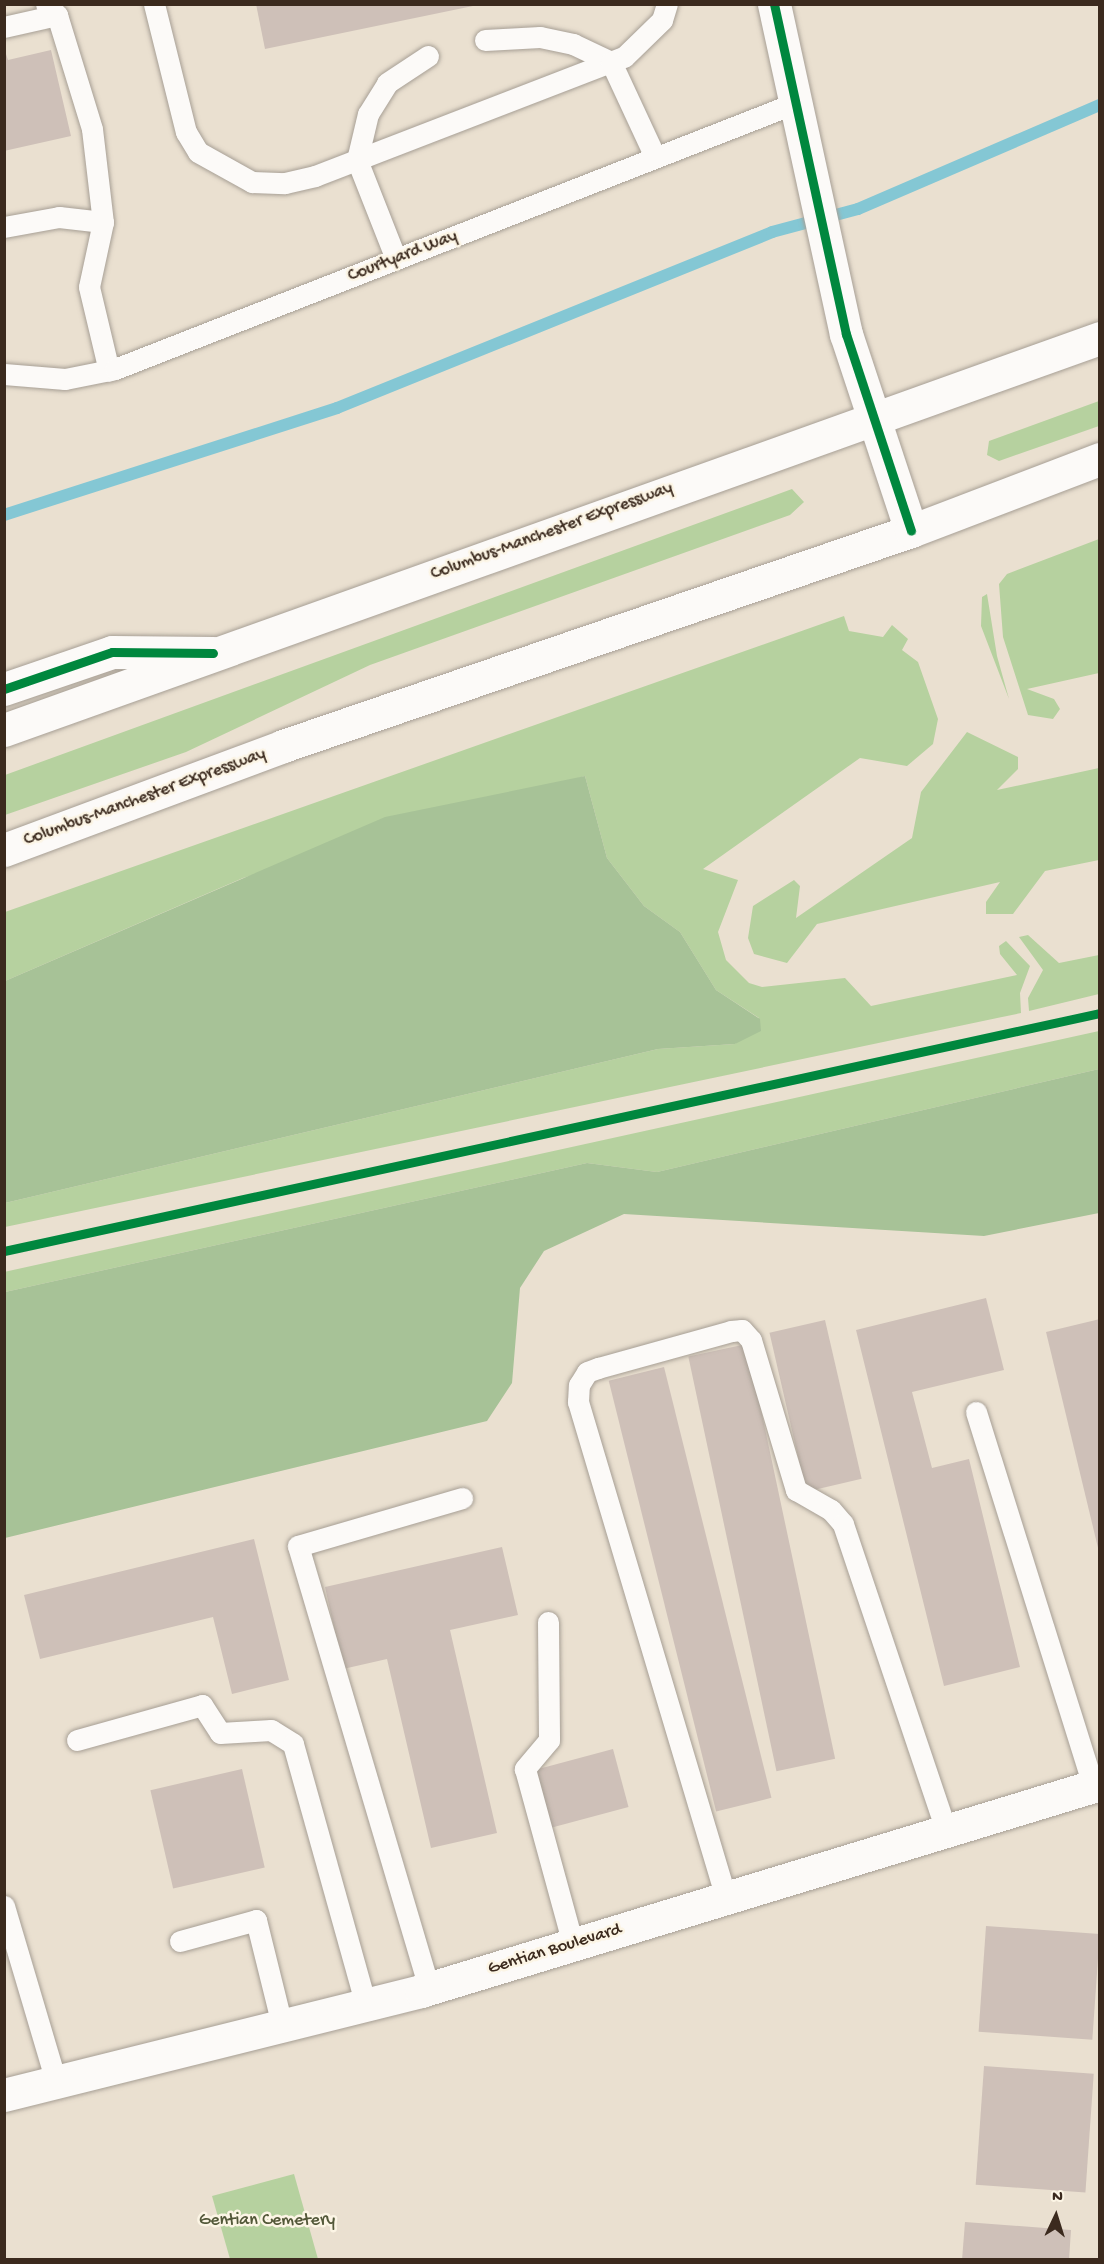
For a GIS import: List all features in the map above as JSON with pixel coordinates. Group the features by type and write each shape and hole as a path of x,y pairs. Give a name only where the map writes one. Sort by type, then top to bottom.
{"main road":[{"path":"774,4 831,268 873,418 910,531"},
{"name":"Columbus-Manchester Expressway","path":"4,730 213,653 1100,338"},
{"name":"Columbus-Manchester Expressway","path":"4,850 283,746 910,531 1100,459"},
{"path":"4,689 112,652 213,653"},
{"name":"Gentian Boulevard","path":"4,2095 429,1988 1096,1785"}],"lane":[{"path":"154,4 186,132 198,152 252,182 285,183 357,160 611,62 644,42 667,4"},
{"path":"4,27 52,10 92,129 103,222 89,287 109,371"},
{"path":"485,40 540,37 573,44 611,62 655,157"},
{"path":"396,259 357,160 368,114 387,82 428,56"},
{"name":"Courtyard Way","path":"4,374 65,379 109,371 795,103"},
{"path":"4,227 59,217 103,222"},
{"path":"726,1898 578,1402 579,1385 587,1372 598,1368 730,1331 742,1330 751,1340 796,1490 831,1510 843,1524 946,1830"},
{"path":"976,1413 1096,1785"},
{"path":"429,1988 298,1546 462,1498"},
{"path":"548,1622 549,1740 525,1769 573,1944"},
{"path":"77,1740 202,1705 220,1733 271,1730 293,1744 366,2005"},
{"path":"4,1906 14,1973 56,2082"},
{"path":"180,1941 256,1920 282,2025"}],"green space":[{"path":"1099,401 1099,426 999,461 987,455 989,441"},
{"path":"792,489 804,502 790,515 370,665 186,752 5,815 5,775"},
{"path":"1099,539 1099,673 1027,689 1054,699 1060,709 1053,719 1028,715 1003,637 999,584 1007,574"},
{"path":"987,594 997,656 1009,699 981,626 982,597"},
{"path":"844,616 849,631 883,637 892,625 908,639 902,650 918,662 938,719 933,744 907,766 860,758 703,869 738,880 718,932 726,960 749,983 762,987 845,978 871,1006 1017,975 1000,954 999,946 1006,941 1030,966 1020,993 1021,1013 5,1227 5,1203 658,1049 735,1044 759,1018 716,990 680,932 644,906 607,858 585,776 243,878 5,981 5,912"},
{"path":"967,732 1018,757 1018,769 997,790 1099,768 1099,860 1045,871 1013,914 986,914 986,902 1000,882 817,924 787,963 754,954 748,938 753,906 794,880 800,886 796,918 912,838 921,792"},
{"path":"585,776 607,858 644,906 680,932 716,990 760,1019 761,1031 735,1044 658,1049 5,1203 5,981 385,817"},
{"path":"1028,935 1059,963 1099,955 1099,994 1029,1011 1028,998 1043,970 1019,937"},
{"path":"1099,1031 1099,1069 657,1172 587,1163 5,1292 4,1272"},
{"path":"1099,1069 1099,1213 984,1236 624,1214 544,1251 520,1288 512,1383 487,1421 5,1538 5,1292 587,1163 657,1172"},
{"name":"Gentian Cemetery","path":"294,2174 318,2259 230,2259 212,2196"}],"building":[{"path":"256,4 473,4 473,6 265,49"},
{"path":"4,48 8,60 51,50 71,136 4,151"},
{"path":"986,1298 1004,1370 912,1392 932,1468 969,1459 1020,1667 944,1686 856,1330"},
{"path":"1100,1319 1100,1552 1099,1552 1046,1332"},
{"path":"825,1320 862,1479 806,1492 769,1333"},
{"path":"747,1344 835,1759 776,1771 688,1356"},
{"path":"664,1367 771,1798 716,1812 609,1381"},
{"path":"254,1539 289,1680 232,1694 213,1617 40,1659 24,1595"},
{"path":"502,1547 518,1615 450,1630 497,1833 431,1848 387,1659 343,1669 325,1587"},
{"path":"613,1749 629,1807 547,1829 532,1771"},
{"path":"242,1769 265,1867 173,1889 150,1790"},
{"path":"986,1926 1100,1934 1092,2040 979,2032"},
{"path":"984,2066 1094,2074 1085,2192 976,2185"},
{"path":"965,2222 1071,2230 1069,2260 962,2260"}],"waterway":[{"path":"4,515 337,408 772,232 858,209 1100,105"}],"cycle path":[{"path":"774,4 846,334 911,531"},
{"path":"4,689 112,652 213,653"},
{"path":"4,1251 1100,1013"}]}
